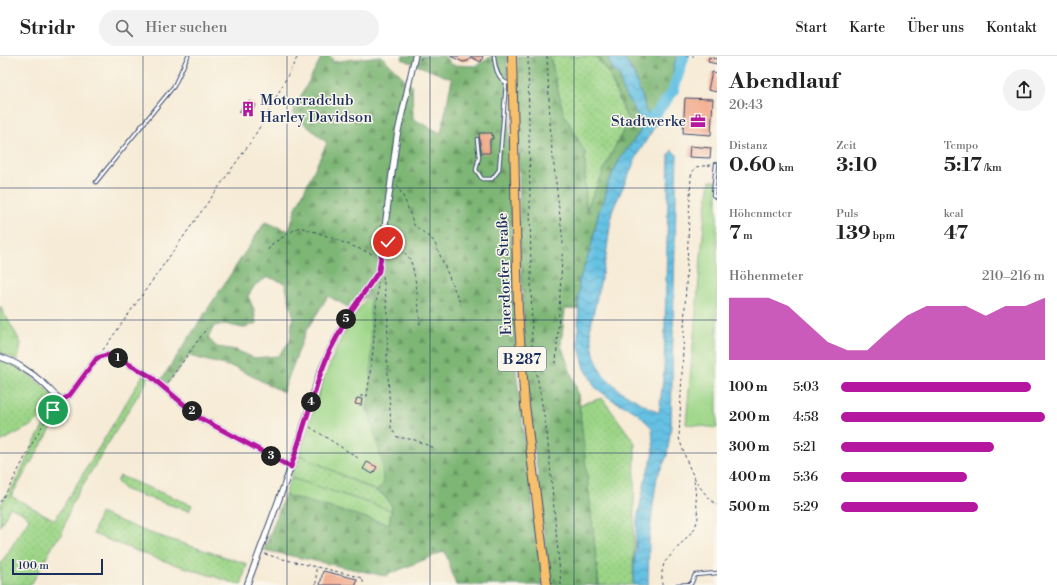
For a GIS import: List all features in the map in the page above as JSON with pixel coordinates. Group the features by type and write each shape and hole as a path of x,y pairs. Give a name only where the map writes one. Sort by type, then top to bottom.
{"main road":[{"name":"Euerdorfer Straße","path":"512,56 509,84 519,319 526,412 547,585"}],"street":[{"path":"247,585 291,467 320,375 338,333 379,271 396,136 415,56"},
{"path":"0,357 8,359 42,382 62,400 69,396 97,358 106,355 114,356 150,376 200,418 291,467"}],"lane":[{"path":"96,182 174,86 188,56"},
{"path":"477,138 479,156 476,170 482,179 492,179 499,170 509,84 499,76 494,56"},
{"path":"716,164 713,195 717,198"},
{"path":"677,585 691,584 695,575 717,573"}],"path":[{"path":"97,358 250,143 298,56"},
{"path":"528,56 532,346 547,433 561,585"},
{"path":"547,56 551,141 563,242 556,364"},
{"path":"686,56 694,56"},
{"path":"716,164 699,165 693,170 691,176 679,438 694,479 698,486 717,505"},
{"path":"390,184 397,185 406,200 414,225 434,241 461,305"},
{"path":"268,250 272,244 298,227 319,233 381,257"},
{"path":"383,240 395,245 409,258 419,304 420,325"},
{"path":"360,396 367,396 373,352 379,271"},
{"path":"379,271 383,276 388,313 387,358 391,428 397,437 415,440 434,448"},
{"path":"164,387 207,328"},
{"path":"0,502 10,488 37,435 62,400"},
{"path":"304,424 358,458"},
{"path":"662,585 664,563 695,528 698,518 694,479"},
{"path":"259,552 316,568 328,569 362,578 364,585"},
{"path":"316,568 316,585"}],"green space":[{"path":"322,56 330,56 333,59 331,62 381,56 412,86 413,119 441,133 452,79 402,59 403,56 444,56 453,65 476,66 492,56 507,56 516,371 543,585 456,585 445,551 385,576 264,550 285,495 389,524 392,507 384,495 300,455 322,381 370,375 370,294 350,308 328,296 306,331 283,392 236,368 189,356 167,384 161,380 265,222 289,231 296,208 327,143 292,113","holes":["268,277 285,283 293,315 290,341 278,356 254,358 236,350 217,347 208,338 214,326 225,324 243,328 256,323 254,310 248,296 255,285"]},
{"path":"518,56 550,56 563,112 585,153 586,210 628,121 609,74 596,56 607,56 613,70 620,76 639,117 640,132 620,159 608,183 605,198 599,211 591,248 579,281 578,309 565,309 561,345 578,393 599,585 550,585 527,382 520,246"},
{"path":"550,56 596,56 609,74 628,121 586,211 585,153 563,112"},
{"path":"622,56 678,56 674,64 672,87 651,116 646,112 634,73"},
{"path":"710,181 717,181 717,428 686,424 705,213"},
{"path":"370,294 371,370 369,399 366,410 369,412 382,461 383,485 376,491 300,455 327,371 345,331"},
{"path":"0,306 21,343 18,361 0,352"},
{"path":"0,358 31,376 58,400 34,424 0,442"},
{"path":"143,375 149,377 73,501 61,535 55,542 31,585 0,585 0,565 29,519 25,514 10,507 0,526 1,505 16,481 38,435 53,412 61,403 69,399 11,496 55,520"},
{"path":"602,398 635,443 633,585 599,585 579,405"},
{"path":"300,455 384,495 392,507 391,510 291,478"},
{"path":"120,476 192,505 189,511 125,490 117,482"},
{"path":"291,478 391,510 389,524 285,495"},
{"path":"100,513 147,532 247,564 241,585 155,558 93,534"}],"water":[{"path":"607,56 622,56 627,62 637,82 646,112 651,116 660,109 657,123 639,152 612,211 606,256 590,329 594,354 601,372 620,391 659,413 664,371 669,155 672,150 677,155 671,426 667,456 657,477 649,540 648,585 633,585 637,520 646,476 654,453 652,428 636,412 611,399 595,387 585,368 578,344 579,281 591,248 599,211 605,198 608,183 620,159 640,132 639,117 623,92 620,76 613,70"},
{"path":"678,56 687,56 677,89 672,87 674,64"}],"building":[{"path":"450,56 483,56 481,62 471,57 468,61 463,62"},
{"path":"709,57 717,59 717,64 708,62"},
{"path":"712,72 717,73 717,92 708,90"},
{"path":"685,98 713,99 711,135 683,133"},
{"name":"Motorradclub Harley Davidson","path":"249,101 256,105 246,116 239,112 243,106 245,108"},
{"path":"479,133 492,133 493,139 490,139 490,153 481,153"},
{"path":"690,146 711,148 710,158 689,157"},
{"path":"357,398 362,399 361,405 355,404"},
{"path":"367,462 377,467 373,474 363,469"},
{"path":"323,571 357,579 356,585 320,585"}],"waterway":[{"path":"651,120 673,91 684,56"}],"place":[{"name":"Motorradclub Harley Davidson","path":"248,109"},
{"name":"Stadtwerke","path":"698,121"}],"route":[{"path":"53,410 62,400 69,396 97,358 106,355 114,356 150,376 200,418 291,467 320,375 329,352 349,314 379,271 383,240 388,242"}]}
